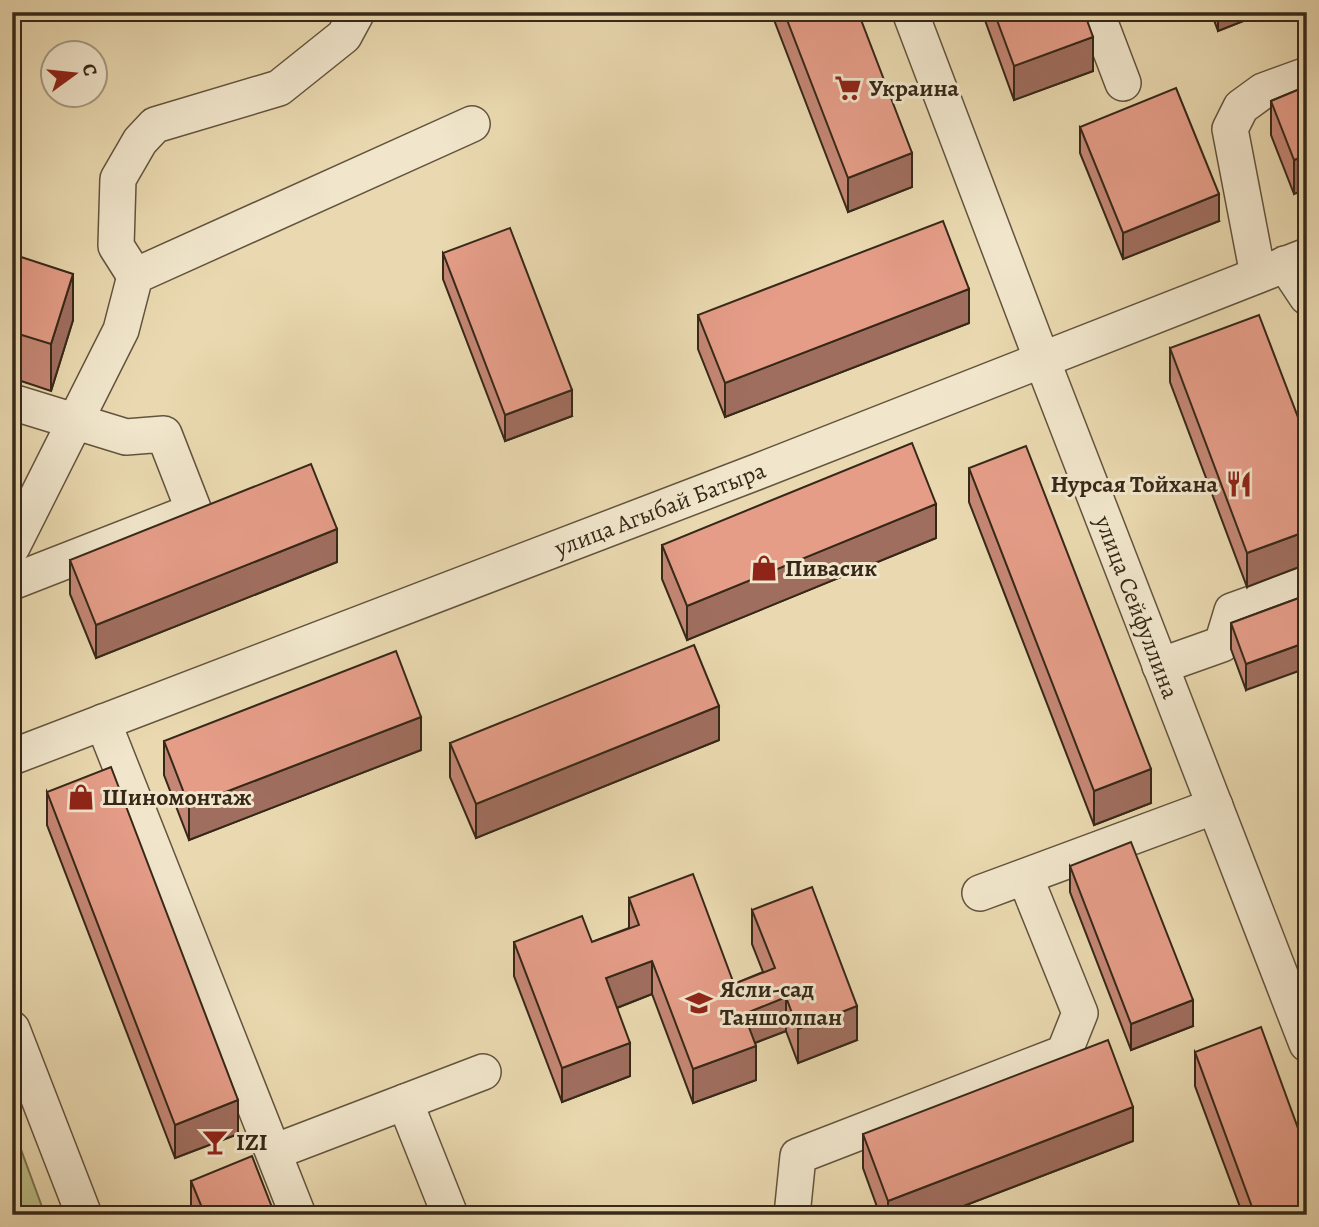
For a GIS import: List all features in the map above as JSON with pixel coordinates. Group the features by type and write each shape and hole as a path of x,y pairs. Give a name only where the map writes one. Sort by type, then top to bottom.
{"street":[{"path":"12,547 121,330 135,276 116,246 118,179 140,141 155,125 279,88 344,36 357,12"},
{"name":"улица Сейфуллина","path":"910,12 1307,1044"},
{"path":"1097,12 1123,83"},
{"path":"1307,75 1263,91 1241,107 1230,129 1283,265 1307,297"},
{"path":"135,276 472,124"},
{"name":"улица Агыбай Батыра","path":"12,757 1283,265"},
{"path":"12,402 126,437 164,434 194,511 12,582"},
{"path":"1160,666 1222,644 1232,611 1307,584"},
{"path":"103,722 299,1215"},
{"path":"980,893 1214,806"},
{"path":"792,1215 798,1156 1064,1053 1080,1013 1025,877"},
{"path":"12,1028 84,1215"},
{"path":"274,1153 484,1072"},
{"path":"405,1102 450,1215"}],"green space":[{"path":"12,1125 45,1215 12,1215"}],"building":[{"path":"784,12 858,12 912,153 848,178"},
{"path":"994,12 1084,12 1093,37 1014,66"},
{"path":"1307,86 1307,155 1294,160 1271,101"},
{"path":"1176,88 1219,194 1123,233 1080,127"},
{"path":"943,221 969,289 725,383 698,315"},
{"path":"510,228 572,390 505,415 443,253"},
{"path":"12,254 73,274 51,344 12,332"},
{"path":"1259,315 1307,441 1307,531 1247,553 1170,348"},
{"path":"912,443 936,504 687,606 662,545"},
{"path":"1026,446 1151,769 1094,791 969,468"},
{"path":"311,464 337,529 96,625 70,560"},
{"path":"1307,595 1307,642 1246,664 1231,623"},
{"path":"694,645 719,706 476,804 450,743"},
{"path":"396,651 421,717 189,806 164,741"},
{"path":"111,767 238,1100 175,1125 47,792"},
{"path":"1131,842 1193,1000 1131,1024 1070,866"},
{"path":"693,874 734,984 775,968 752,910 812,887 857,1006 798,1029 786,997 744,1014 756,1046 693,1069 652,961 606,978 630,1043 562,1068 514,942 582,916 592,942 639,925 629,898"},
{"path":"1261,1027 1307,1153 1307,1215 1255,1215 1195,1052"},
{"path":"1108,1040 1133,1107 888,1201 863,1134"},
{"path":"252,1156 275,1215 205,1215 191,1181"}],"place":[{"name":"Украина","path":"848,88"},
{"name":"Нурсая Тойхана","path":"1239,484"},
{"name":"Пивасик","path":"764,568"},
{"name":"Шиномонтаж","path":"81,797"},
{"name":"Ясли-сад Таншолпан","path":"699,1003"},
{"name":"IZI","path":"215,1142"}]}
